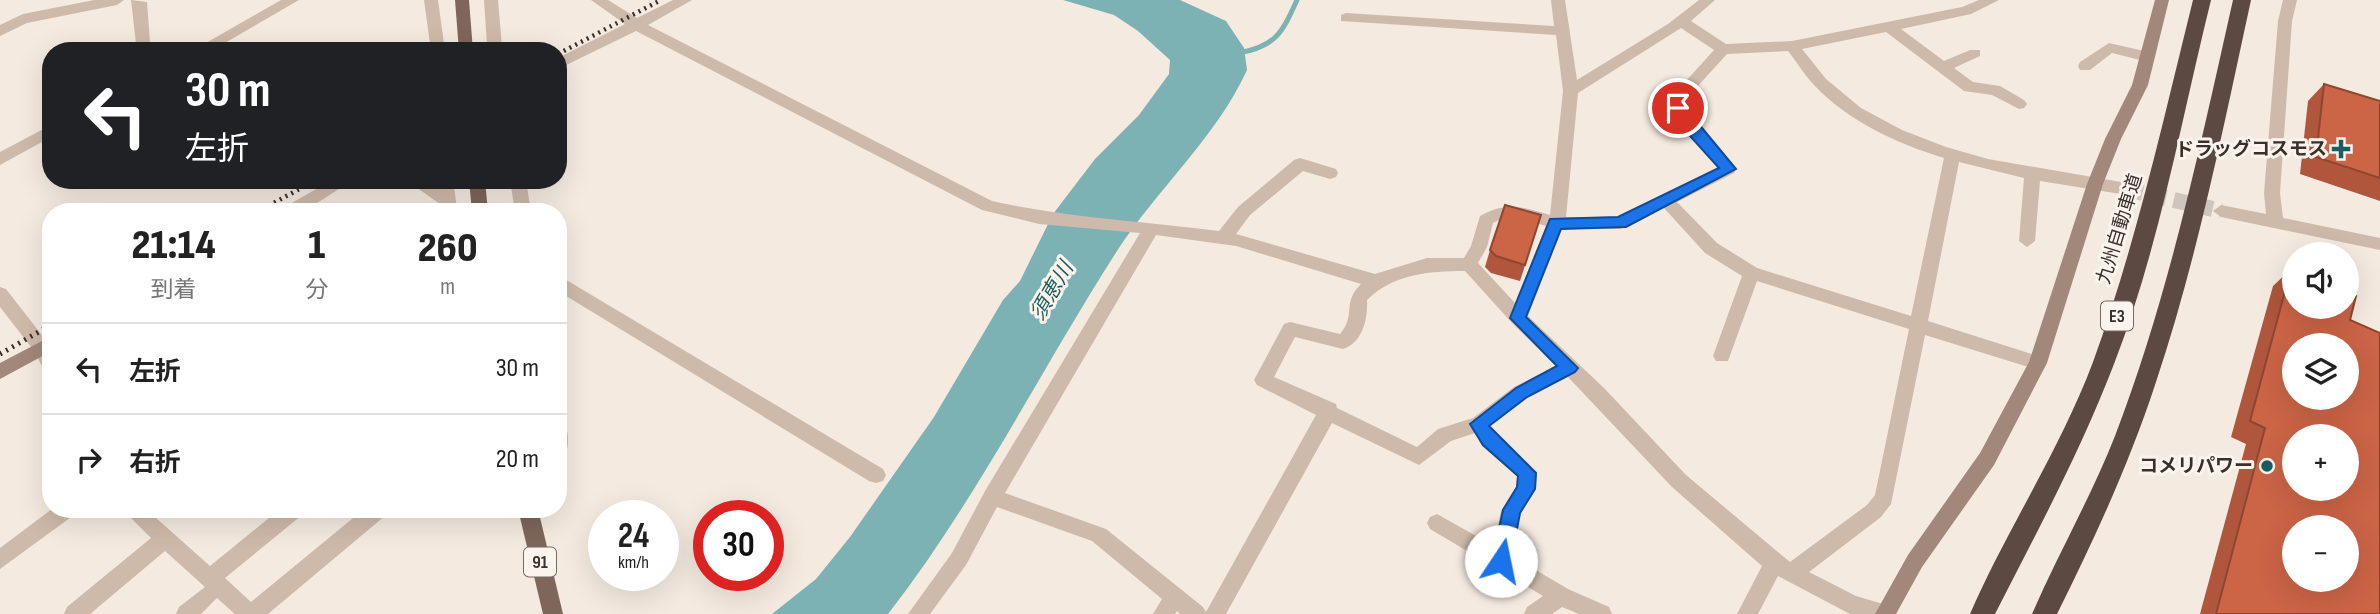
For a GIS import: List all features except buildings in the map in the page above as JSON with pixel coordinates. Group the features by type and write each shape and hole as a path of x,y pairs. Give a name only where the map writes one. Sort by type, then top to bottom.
{"highway":[{"name":"E3","path":"2044,614 2086,532 2127,433 2164,318 2214,127 2242,0"},
{"path":"2214,127 2229,99 2255,0"},
{"name":"九州自動車道","path":"1982,614 2041,502 2103,363 2143,240 2200,5"}],"main road":[{"path":"462,0 465,42"},
{"name":"91","path":"530,518 553,614"}],"street":[{"path":"0,31 23,19 117,0"},
{"path":"138,0 144,42"},
{"path":"227,42 292,0"},
{"path":"432,0 437,42"},
{"path":"491,0 495,42"},
{"path":"567,60 685,0"},
{"path":"1518,318 1556,223 1564,180 1571,91 1558,0"},
{"path":"1681,21 1723,49 1792,46 1966,11 1992,0"},
{"path":"1570,368 1521,393 1479,424 1445,435 1419,457 1329,410 1263,380 1290,329 1343,342 1346,340 1355,329 1359,313 1358,298 1375,281 1427,265 1469,264 1518,318 1570,368 1679,481 1782,568 1852,605 1886,614 1915,561 1987,459 2038,363 2095,184 2113,138 2140,85 2162,0"},
{"path":"2275,222 2272,193 2285,21 2290,0"},
{"path":"604,1 637,25 988,206 1039,218 1146,228 1223,239 1375,281"},
{"path":"1571,91 1681,21 1699,3"},
{"path":"1346,18 1561,31"},
{"path":"1888,26 1969,87 1995,90 2020,104"},
{"path":"1792,46 1808,73 1874,124 1913,142 1952,155 2127,188"},
{"path":"2085,66 2109,48 2148,57"},
{"path":"1469,264 1479,247 1486,220 1500,212 1522,213 1556,223 1620,223 1728,169 1686,123 1678,108 1680,97 1723,49"},
{"path":"1943,67 1975,53"},
{"path":"0,159 42,135"},
{"path":"1747,614 1782,568 1874,511 1884,498 1952,155"},
{"path":"1223,239 1244,211 1300,164 1330,173"},
{"path":"2027,241 2033,171"},
{"path":"305,203 329,189"},
{"path":"426,189 445,203"},
{"path":"1666,200 1711,248 1751,273 2038,363"},
{"path":"2221,211 2380,244"},
{"path":"918,614 959,559 1146,228"},
{"path":"1723,356 1751,273"},
{"path":"567,287 876,475"},
{"path":"0,294 42,340"},
{"path":"0,373 42,349"},
{"path":"1215,614 1329,410"},
{"path":"1479,424 1489,440 1527,473 1526,489 1511,510 1501,561"},
{"path":"992,497 1100,535 1196,614"},
{"path":"0,560 55,518"},
{"path":"146,518 209,586 251,614 368,518"},
{"path":"186,614 209,586 285,518"},
{"path":"1437,523 1561,596 1602,614"},
{"path":"74,614 165,539"},
{"path":"1534,614 1561,596"},
{"path":"1163,614 1175,597"}],"water":[{"name":"須恵川","path":"1063,0 1180,0 1226,21 1244,48 1247,70 1234,95 1203,141 1117,251 979,481 920,571 888,614 772,614 816,579 850,537 934,417 1003,300 1020,281 1053,214 1095,159 1139,115 1169,74 1170,60 1138,31 1114,15"}],"waterway":[{"path":"1239,53 1270,42 1282,29 1297,0"}],"tunnel":[{"path":"2127,189 2221,211"}],"railway":[{"path":"567,49 661,0"},
{"path":"274,203 299,189"},
{"path":"0,354 42,330"}],"place":[{"name":"ドラッグコスモス","path":"2341,149"},
{"name":"コメリパワー","path":"2267,466"}],"route":[{"path":"1501,561 1511,510 1526,489 1527,473 1489,440 1479,424 1521,393 1570,368 1518,318 1556,223 1620,223 1728,169 1686,123 1678,108"}]}
